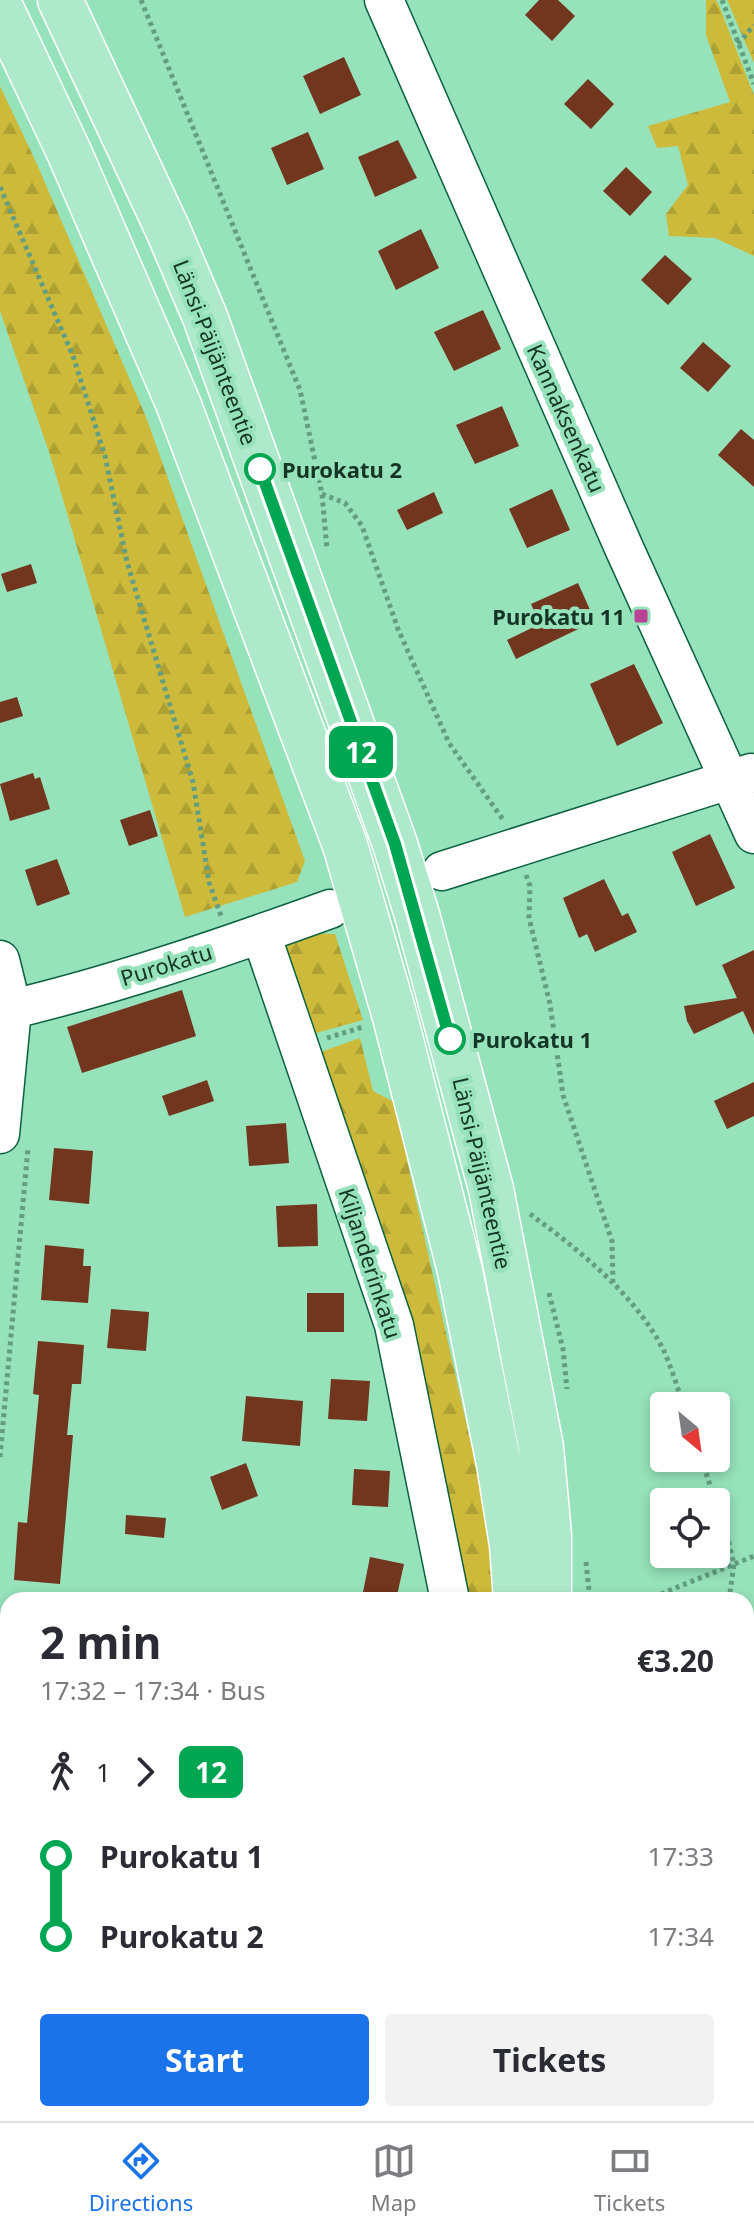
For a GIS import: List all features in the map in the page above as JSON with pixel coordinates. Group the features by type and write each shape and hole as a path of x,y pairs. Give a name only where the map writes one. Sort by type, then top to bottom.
{"main road":[{"name":"Länsi-Päijänteentie","path":"60,0 162,216 205,317 395,844 418,918 491,1189 541,1447 549,1535 549,1592"},
{"name":"Länsi-Päijänteentie","path":"0,6 69,152 178,403 345,845 395,1017 460,1271 499,1464 512,1545 515,1592"}],"street":[{"name":"Kannaksenkatu","path":"384,0 594,481 742,776 754,834"},
{"path":"442,871 742,776"},
{"name":"Purokatu","path":"6,1010 66,995 330,909"},
{"name":"Kiljanderinkatu","path":"261,934 394,1325 448,1592"},
{"path":"0,960 14,1134"}],"path":[{"path":"722,0 754,84"},
{"path":"738,44 754,25"},
{"path":"0,187 73,356 105,456 127,562 193,782 209,882 221,916"},
{"path":"322,494 345,503 362,526 398,629 449,743 499,811 530,886 529,918 550,1004 563,1095 612,1241 613,1286"},
{"path":"299,1046 367,1026"},
{"path":"0,1457 14,1134"},
{"name":"Länsi-Päijänteentie","path":"529,1214 565,1241 639,1311 663,1349 679,1392"},
{"path":"706,1472 734,1564 730,1592"},
{"path":"666,1592 754,1556"}],"green space":[{"path":"706,0 716,0 718,3 754,95 754,256 715,238 669,236 666,214 688,185 678,146 657,148 648,126 730,102 706,35"},
{"path":"727,0 754,0 754,63"},
{"path":"0,86 146,417 305,861 297,882 185,917 50,455 0,311"},
{"path":"300,933 335,934 363,1020 309,1035 277,956"},
{"path":"360,1038 373,1091 394,1102 495,1551 495,1592 455,1592 315,1054"}],"building":[{"path":"539,0 558,0 575,16 552,41 525,15"},
{"path":"344,57 361,95 320,114 303,76"},
{"path":"588,79 614,104 591,129 564,104"},
{"path":"308,132 324,169 287,185 271,148"},
{"path":"398,140 417,178 375,197 358,157"},
{"path":"626,167 652,192 630,216 603,191"},
{"path":"421,229 439,268 396,290 378,251"},
{"path":"665,255 692,279 668,305 641,280"},
{"path":"483,310 501,349 454,371 434,332"},
{"path":"703,342 731,366 708,392 680,368"},
{"path":"502,406 519,446 475,464 456,425"},
{"path":"741,429 754,440 754,487 718,455"},
{"path":"552,489 570,530 527,548 509,509"},
{"path":"434,492 443,513 407,530 397,510"},
{"path":"31,564 37,583 7,592 1,574"},
{"path":"578,583 595,621 516,659 507,640 540,624 531,604"},
{"path":"634,664 663,723 617,746 590,684"},
{"path":"17,697 23,716 0,723 0,702"},
{"path":"33,773 35,779 40,777 50,809 10,821 0,784"},
{"path":"150,810 158,836 129,846 120,820"},
{"path":"710,834 735,888 696,906 672,852"},
{"path":"57,859 70,894 37,906 25,870"},
{"path":"604,879 622,916 628,913 637,932 595,952 587,934 579,938 563,898"},
{"path":"754,950 754,1035 743,1011 694,1034 684,1006 737,998 722,965"},
{"path":"182,990 196,1036 82,1073 67,1027"},
{"path":"207,1080 214,1101 169,1116 162,1096"},
{"path":"754,1082 754,1116 727,1129 714,1101"},
{"path":"286,1123 289,1163 249,1166 246,1126"},
{"path":"54,1148 93,1151 89,1204 49,1200"},
{"path":"317,1204 318,1246 278,1247 276,1206"},
{"path":"45,1245 84,1249 83,1266 91,1266 88,1303 41,1300"},
{"path":"307,1293 344,1293 344,1332 307,1332"},
{"path":"111,1309 149,1312 146,1351 107,1348"},
{"path":"38,1341 84,1345 81,1384 72,1384 67,1435 73,1435 60,1584 14,1580 18,1522 27,1523 39,1395 33,1394"},
{"path":"331,1379 370,1381 367,1421 328,1419"},
{"path":"246,1396 303,1401 300,1446 242,1441"},
{"path":"246,1463 258,1496 222,1510 210,1477"},
{"path":"354,1469 390,1471 388,1507 352,1505"},
{"path":"126,1515 166,1518 164,1538 125,1534"},
{"path":"370,1557 404,1564 398,1592 363,1592"}],"bus line":[{"name":"12","path":"260,469 395,844 450,1039"}],"place":[{"name":"Purokatu 2","path":"260,469"},
{"name":"Purokatu 11","path":"641,616"},
{"name":"Purokatu 1","path":"450,1039"}]}
